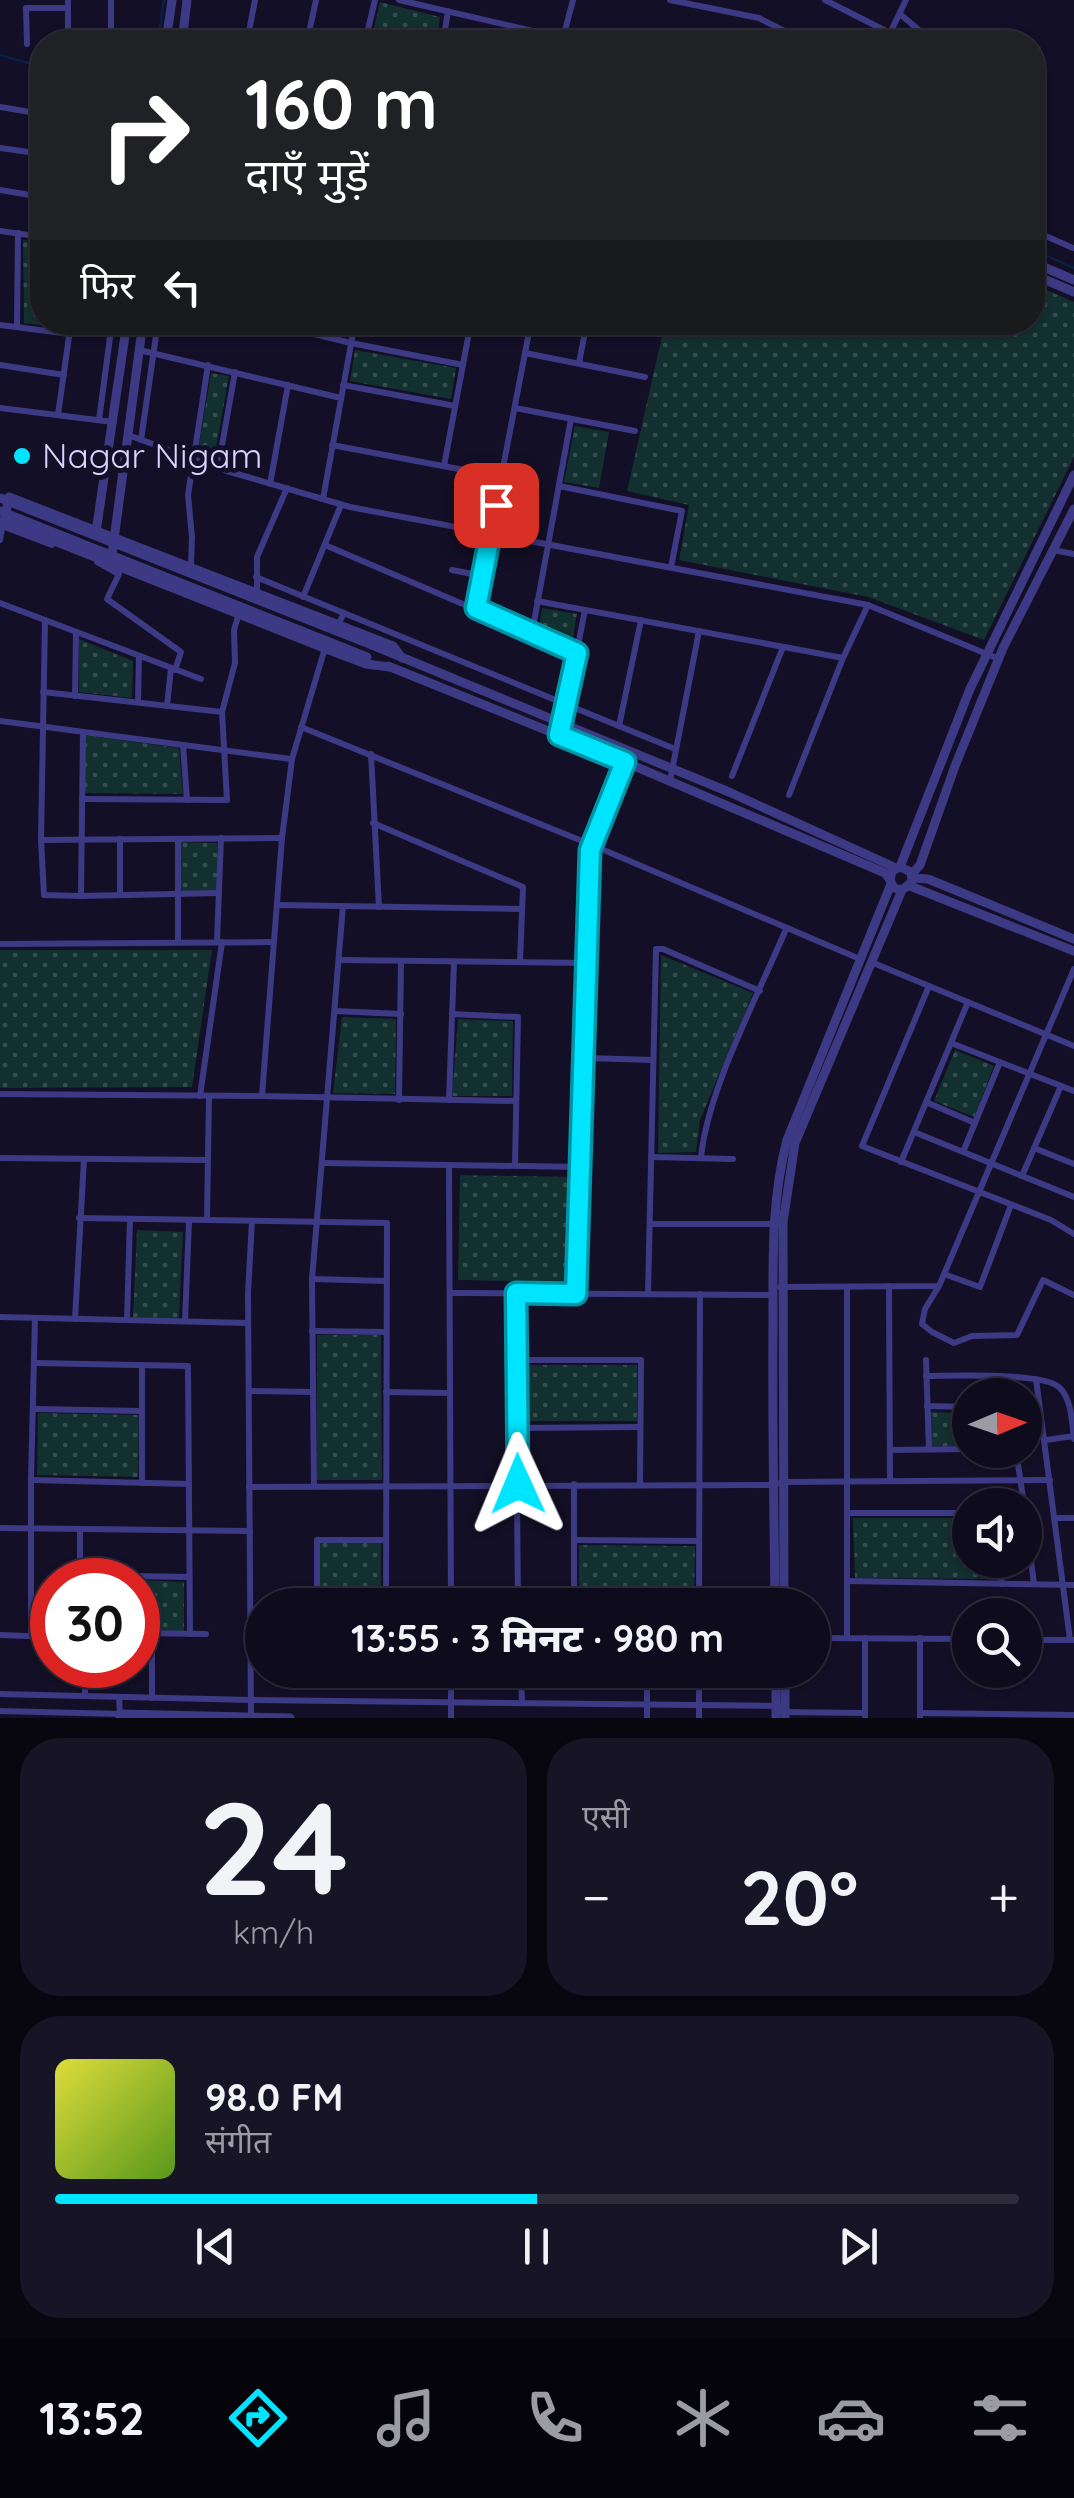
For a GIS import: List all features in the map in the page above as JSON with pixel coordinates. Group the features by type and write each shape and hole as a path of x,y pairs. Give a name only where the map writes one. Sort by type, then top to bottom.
{"street":[{"path":"111,0 111,30"},
{"path":"168,30 172,0"},
{"path":"183,30 187,0"},
{"path":"250,30 256,0"},
{"path":"310,30 316,0"},
{"path":"368,30 374,0"},
{"path":"399,0 528,30"},
{"path":"565,30 573,0"},
{"path":"670,0 758,18 782,30"},
{"path":"892,30 906,0"},
{"path":"829,1 884,30"},
{"path":"27,44 26,8 68,4 68,30"},
{"path":"445,30 448,12"},
{"path":"900,14 919,30"},
{"path":"0,107 30,112"},
{"path":"0,148 30,152"},
{"path":"0,190 30,195"},
{"path":"0,231 30,236"},
{"path":"17,327 18,234"},
{"path":"1045,236 1073,248"},
{"path":"1045,268 1074,280"},
{"path":"1045,280 1074,292"},
{"path":"0,325 30,329"},
{"path":"58,416 70,335"},
{"path":"115,335 117,343"},
{"path":"90,554 97,530 107,421 121,335"},
{"path":"111,562 142,335"},
{"path":"141,440 156,335"},
{"path":"317,335 463,364"},
{"path":"323,499 353,335"},
{"path":"444,466 468,335"},
{"path":"476,608 528,335"},
{"path":"579,364 585,335"},
{"path":"140,350 341,398"},
{"path":"525,353 645,377"},
{"path":"0,365 64,375"},
{"path":"190,566 188,495 208,366"},
{"path":"218,468 235,372"},
{"path":"270,484 288,385"},
{"path":"344,385 455,406"},
{"path":"0,408 107,421"},
{"path":"515,408 635,432"},
{"path":"532,633 571,419"},
{"path":"127,435 218,468 341,504 868,605 999,659"},
{"path":"332,446 502,477"},
{"path":"778,1291 774,1224 795,1143 866,961 890,882 987,653 1074,476"},
{"path":"558,486 682,512 671,567"},
{"path":"256,592 257,557 287,488"},
{"path":"4,495 393,646 402,658"},
{"path":"0,540 4,495"},
{"path":"4,495 402,658 885,873 890,882"},
{"path":"303,596 341,504"},
{"path":"866,961 920,866 999,659 1074,509"},
{"path":"1,519 366,664 390,666"},
{"path":"1,519 561,730 625,762 729,792 898,868 909,882 1074,950"},
{"path":"1,519 118,572 106,599 181,652 173,669 167,706"},
{"path":"324,545 577,653"},
{"path":"1053,550 1074,554"},
{"path":"452,570 482,576"},
{"path":"256,577 675,749"},
{"path":"538,601 843,658"},
{"path":"0,604 200,679"},
{"path":"789,796 868,605"},
{"path":"561,730 585,610"},
{"path":"82,800 227,800 222,712 235,664 234,630 239,613"},
{"path":"262,1096 292,759 324,648 344,614"},
{"path":"44,620 41,840 44,895 219,893"},
{"path":"619,727 641,620"},
{"path":"672,776 699,631"},
{"path":"75,696 76,632"},
{"path":"732,776 783,647"},
{"path":"138,702 139,656"},
{"path":"44,692 222,712"},
{"path":"0,721 292,759"},
{"path":"300,727 1074,1046"},
{"path":"81,896 83,732"},
{"path":"183,745 188,800"},
{"path":"371,754 378,907"},
{"path":"576,1294 592,845 625,762"},
{"path":"374,823 523,887 520,962"},
{"path":"178,838 178,942"},
{"path":"207,1219 204,1096 220,942 221,838"},
{"path":"41,840 282,838"},
{"path":"120,839 120,895"},
{"path":"890,882 928,878 1074,940"},
{"path":"276,905 522,910"},
{"path":"314,1486 312,1280 343,906"},
{"path":"701,1158 703,1132 786,929"},
{"path":"0,944 274,942"},
{"path":"648,1294 656,949 760,991"},
{"path":"340,960 587,963"},
{"path":"399,1100 402,961"},
{"path":"449,1100 454,962"},
{"path":"1074,969 980,1193 925,1309 922,1324 954,1343 972,1336 1017,1335 1043,1280 1074,1294"},
{"path":"929,986 862,1146 1051,1220 1074,1234"},
{"path":"901,1162 968,1002"},
{"path":"335,1012 401,1014"},
{"path":"452,1014 518,1017 515,1166"},
{"path":"951,1042 1074,1091"},
{"path":"584,1058 653,1060"},
{"path":"962,1152 1000,1062"},
{"path":"1022,1176 1061,1086"},
{"path":"0,1094 516,1101"},
{"path":"926,1102 975,1123"},
{"path":"914,1132 1074,1198"},
{"path":"1034,1148 1074,1164"},
{"path":"651,1157 733,1159"},
{"path":"0,1158 207,1160"},
{"path":"75,1319 84,1159"},
{"path":"323,1163 581,1167"},
{"path":"450,1165 451,1588"},
{"path":"775,1588 782,1188"},
{"path":"944,1274 980,1287 1011,1205"},
{"path":"79,1218 387,1223 386,1588"},
{"path":"127,1320 130,1220"},
{"path":"250,1588 248,1323 252,1220"},
{"path":"185,1321 189,1221"},
{"path":"650,1224 774,1224"},
{"path":"312,1280 386,1281"},
{"path":"889,1286 890,1481"},
{"path":"450,1292 700,1294 939,1286"},
{"path":"846,1287 847,1638"},
{"path":"516,1293 518,1588"},
{"path":"699,1588 700,1294"},
{"path":"0,1317 248,1323"},
{"path":"31,1558 35,1318"},
{"path":"312,1331 386,1332"},
{"path":"516,1360 641,1360 640,1485"},
{"path":"926,1360 929,1449"},
{"path":"34,1363 188,1366 190,1634"},
{"path":"142,1365 142,1483"},
{"path":"926,1376 1022,1378"},
{"path":"1042,1381 1062,1388 1074,1438 1046,1440"},
{"path":"248,1391 313,1392"},
{"path":"386,1392 450,1393"},
{"path":"927,1406 952,1407"},
{"path":"33,1409 142,1411"},
{"path":"1042,1416 1072,1640 1042,1640"},
{"path":"516,1428 640,1427"},
{"path":"890,1450 952,1449"},
{"path":"1018,1468 1021,1488"},
{"path":"31,1480 188,1484"},
{"path":"249,1487 1050,1480"},
{"path":"574,1484 574,1588"},
{"path":"778,1484 783,1588"},
{"path":"847,1513 952,1512"},
{"path":"1056,1518 1074,1518"},
{"path":"0,1528 250,1531"},
{"path":"80,1529 80,1558"},
{"path":"317,1588 317,1540 386,1540"},
{"path":"574,1540 699,1540"},
{"path":"1060,1549 1074,1548"},
{"path":"160,1577 189,1577"},
{"path":"1002,1578 1002,1584"},
{"path":"1033,1578 1034,1584"},
{"path":"847,1582 1074,1585"},
{"path":"160,1635 206,1634"},
{"path":"0,1636 30,1636"},
{"path":"830,1638 952,1639"},
{"path":"0,1694 699,1705 865,1716 865,1638"},
{"path":"920,1638 920,1716 1074,1716"},
{"path":"85,1688 85,1696"},
{"path":"152,1688 152,1698"},
{"path":"251,1688 251,1718"},
{"path":"451,1718 452,1688"},
{"path":"521,1688 522,1703"},
{"path":"647,1688 647,1718"},
{"path":"699,1688 699,1718"},
{"path":"120,1697 120,1716"},
{"path":"0,1711 290,1718"}],"green space":[{"path":"380,2 440,17 438,30 374,30"},
{"path":"23,240 30,241 30,324 24,323"},
{"path":"1045,289 1074,302 1074,457 984,640 868,597 679,560 689,505 627,491 662,335 1045,335"},
{"path":"355,350 456,368 451,399 350,381"},
{"path":"211,373 229,376 214,459 198,451"},
{"path":"575,426 609,432 599,488 564,482"},
{"path":"542,608 577,614 572,642 539,629"},
{"path":"79,639 133,661 132,698 79,692"},
{"path":"83,735 179,748 183,794 83,793"},
{"path":"179,842 217,843 217,895 179,894"},
{"path":"0,950 212,950 192,1087 0,1088"},
{"path":"661,955 753,993 700,1120 696,1152 658,1153"},
{"path":"342,1017 396,1019 395,1094 333,1093"},
{"path":"458,1019 513,1021 512,1096 452,1096"},
{"path":"955,1050 994,1066 974,1117 934,1101"},
{"path":"460,1175 570,1177 568,1282 458,1280"},
{"path":"137,1230 183,1232 179,1319 133,1317"},
{"path":"317,1335 381,1335 382,1480 317,1480"},
{"path":"520,1365 637,1365 637,1421 520,1421"},
{"path":"929,1412 952,1413 952,1446 931,1446"},
{"path":"38,1413 139,1415 138,1477 37,1475"},
{"path":"853,1518 952,1518 952,1578 997,1579 855,1578"},
{"path":"319,1543 381,1543 381,1588 319,1588"},
{"path":"579,1545 695,1546 694,1588 579,1588"},
{"path":"160,1581 184,1582 184,1633 160,1630"}],"waterway":[{"path":"160,30 164,0"},
{"path":"0,55 30,64"},
{"path":"1045,255 1074,268"}],"place":[{"name":"Nagar Nigam","path":"22,456"}],"route":[{"path":"496,505 476,608 577,653 559,735 625,762 590,850 576,1294 516,1293 518,1484"}]}
